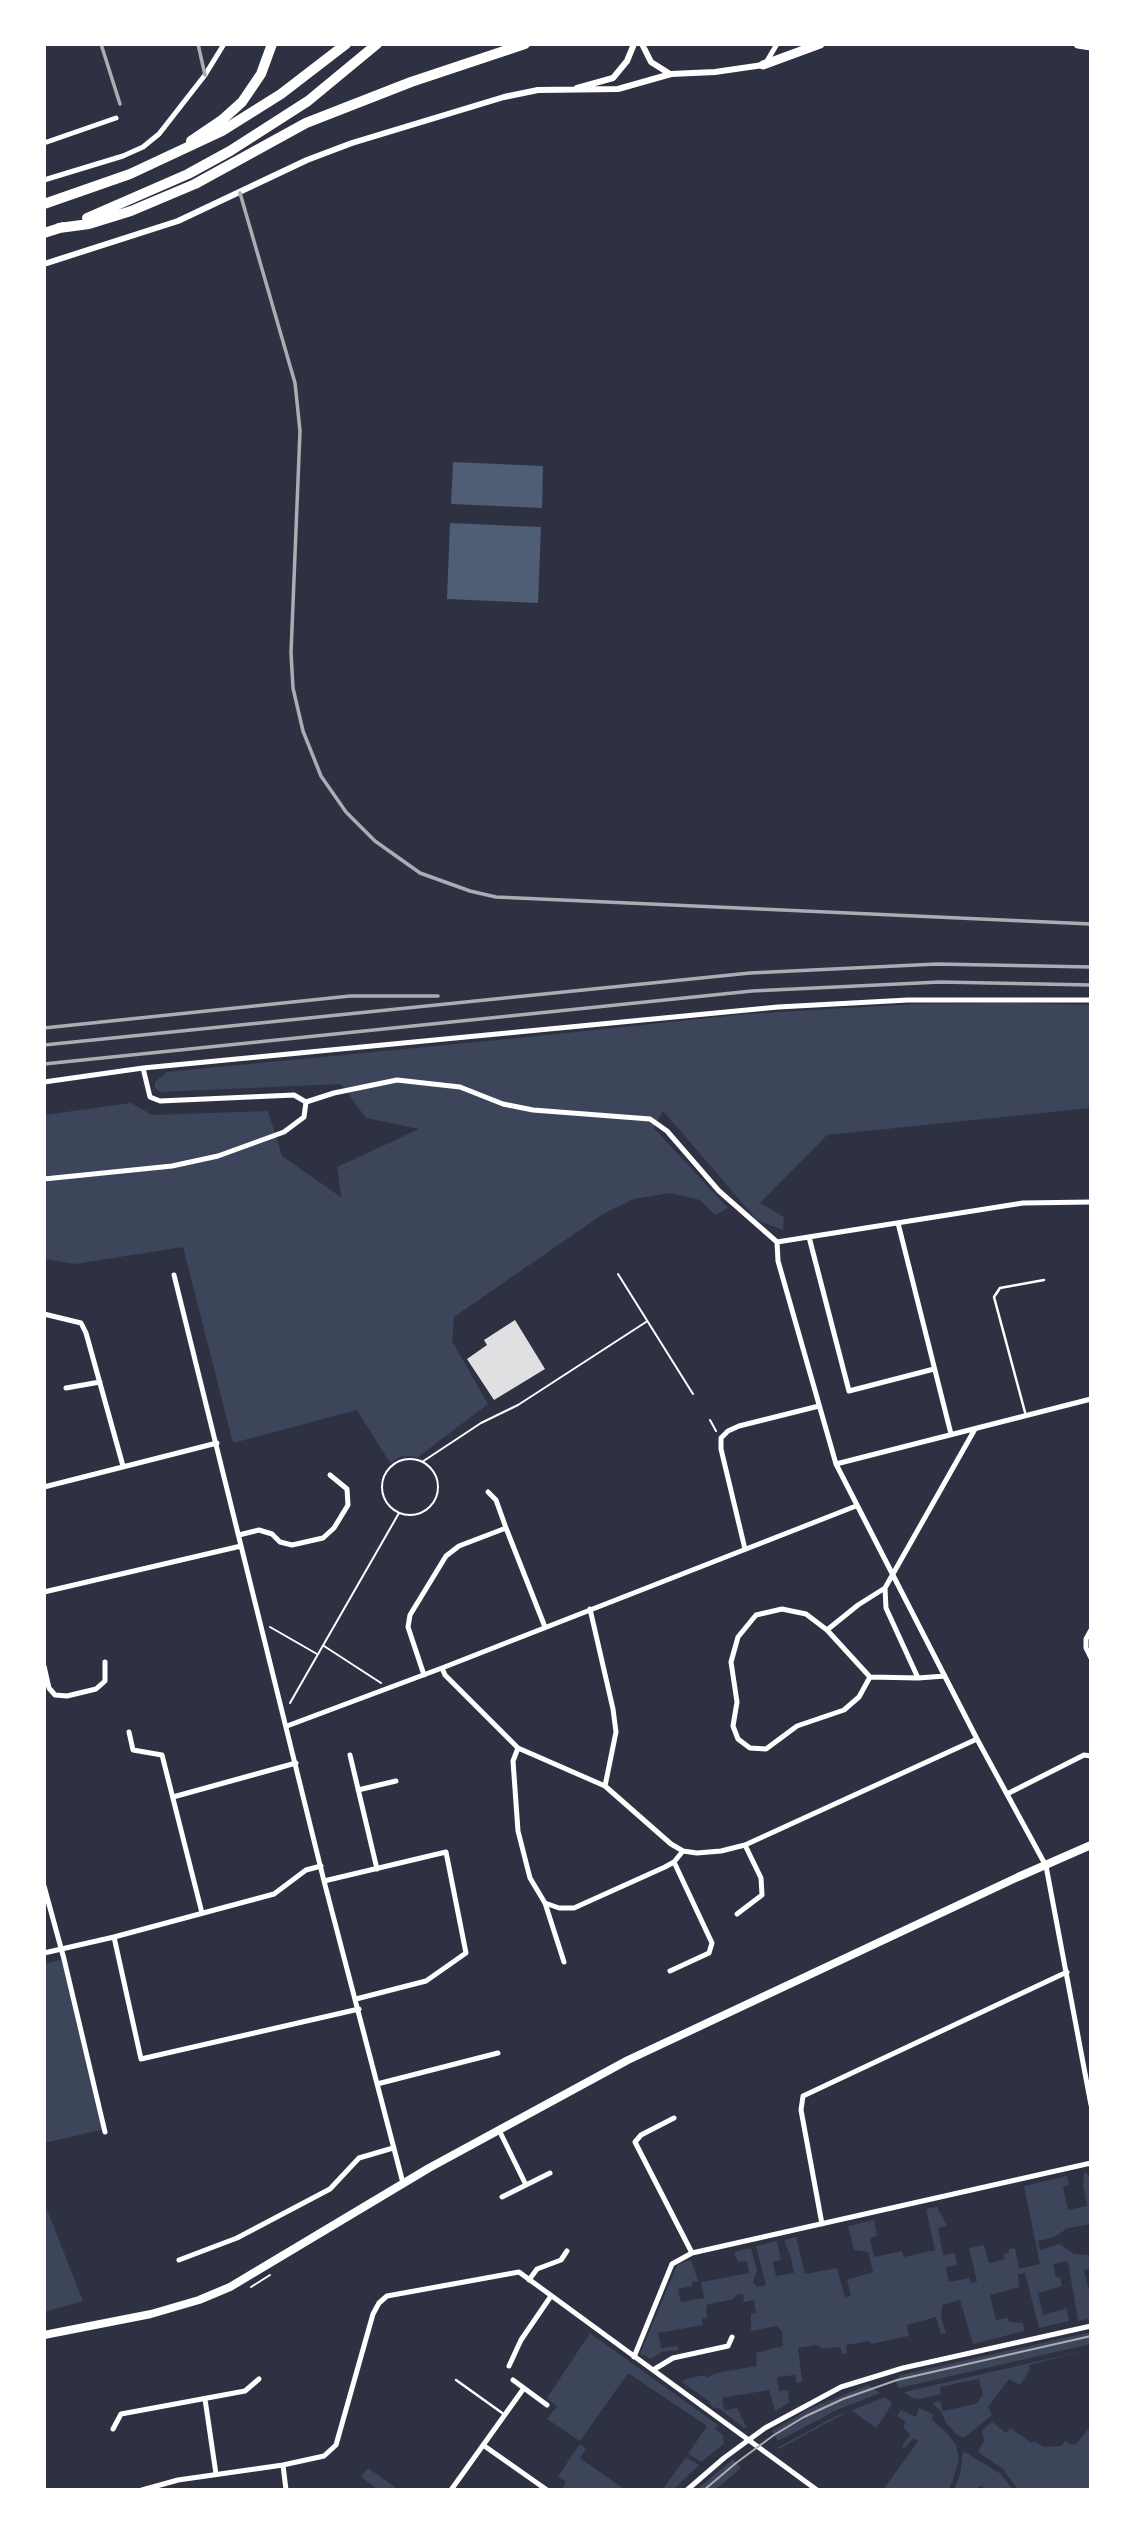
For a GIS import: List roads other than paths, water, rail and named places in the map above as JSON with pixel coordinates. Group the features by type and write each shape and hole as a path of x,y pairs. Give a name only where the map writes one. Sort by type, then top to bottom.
{"highway":[{"path":"152,165 209,130 242,102 261,74 272,44"},
{"path":"44,204 110,182 201,143 296,83 346,44"},
{"path":"44,233 108,211 188,174 230,151 308,101 377,44"},
{"path":"59,228 89,224 131,211 195,184 306,123 411,82 525,44"},
{"path":"763,65 820,44"},
{"path":"1078,44 1091,46"}],"main road":[{"path":"44,2335 151,2314 199,2300 230,2287 403,2183 628,2060 1091,1845"}],"street":[{"path":"44,180 122,156 151,141 170,122 215,61 224,44"},
{"path":"570,90 612,78 627,61 634,44"},
{"path":"642,44 651,62 671,74"},
{"path":"44,264 178,221 307,160 352,143 512,95 538,90 594,92 618,89 671,74 715,72 763,65 773,53 776,44"},
{"path":"44,143 117,118"},
{"path":"44,1082 143,1069 778,1007 908,1000 1091,1000"},
{"path":"143,1069 147,1093 153,1100 160,1101 294,1095 306,1102 334,1093 397,1080 460,1087 503,1104 533,1110 650,1119 667,1131 719,1191 778,1242 778,1261 836,1464 977,1739 1046,1866 1091,2105"},
{"path":"44,1179 172,1166 218,1156 284,1132 304,1117 306,1102"},
{"path":"778,1242 1023,1203 1091,1202"},
{"path":"898,1223 951,1434"},
{"path":"808,1237 849,1391 934,1369"},
{"path":"174,1275 324,1881 403,2183"},
{"path":"44,1314 81,1323 123,1466"},
{"path":"66,1388 100,1382"},
{"path":"836,1464 1091,1399"},
{"path":"745,1549 721,1449 721,1438 739,1426 819,1406"},
{"path":"827,1630 885,1588 975,1429"},
{"path":"44,1487 217,1443"},
{"path":"239,1535 259,1530 272,1534 280,1542 292,1545 323,1538 334,1528 348,1505 347,1489 330,1475"},
{"path":"488,1492 496,1500 545,1627"},
{"path":"287,1726 856,1506"},
{"path":"424,1675 408,1628 410,1615 446,1556 459,1545 506,1528"},
{"path":"44,1592 241,1546"},
{"path":"885,1588 886,1608 918,1678"},
{"path":"590,1609 616,1732 605,1786"},
{"path":"870,1677 859,1697 844,1710 797,1727 766,1749 750,1748 738,1739 733,1726 737,1702 731,1662 738,1637 756,1615 782,1609 806,1614 827,1630 870,1677 945,1676"},
{"path":"1091,1630 1086,1639 1086,1648 1091,1658"},
{"path":"44,1666 49,1688 55,1695 67,1696 96,1689 104,1681 105,1662"},
{"path":"442,1668 445,1675 518,1748 605,1786 671,1844 683,1851 709,1852 745,1845 977,1739"},
{"path":"129,1732 133,1751 162,1755 202,1913"},
{"path":"518,1748 513,1761 518,1831 530,1878 545,1903 564,1962"},
{"path":"350,1755 377,1869"},
{"path":"1007,1794 1084,1755 1091,1756"},
{"path":"173,1797 296,1763"},
{"path":"358,1790 396,1781"},
{"path":"737,1914 762,1895 761,1878 745,1845"},
{"path":"545,1903 559,1908 574,1908 674,1862 683,1851"},
{"path":"324,1881 446,1852 466,1953 426,1981 356,1999"},
{"path":"670,1971 709,1953 712,1942 674,1862"},
{"path":"44,1953 274,1894 306,1870 321,1866"},
{"path":"44,1886 105,2132"},
{"path":"114,1937 141,2059 359,2009"},
{"path":"822,2224 801,2110 803,2096 1067,1972"},
{"path":"377,2084 498,2053"},
{"path":"674,2118 641,2135 635,2142 692,2253"},
{"path":"499,2130 526,2185"},
{"path":"179,2260 237,2238 330,2189 359,2158 393,2148"},
{"path":"634,2357 672,2264 692,2253 1091,2163"},
{"path":"502,2197 550,2173"},
{"path":"529,2280 537,2269 561,2260 567,2251"},
{"path":"142,2490 178,2480 283,2465 324,2456 336,2445 373,2314 379,2302 387,2296 519,2272 817,2490"},
{"path":"509,2366 521,2340 551,2296"},
{"path":"687,2490 776,2420 841,2387 903,2368 1091,2326"},
{"path":"653,2370 673,2358 729,2346 732,2337"},
{"path":"113,2428 121,2414 245,2391 259,2379"},
{"path":"513,2380 547,2405"},
{"path":"451,2490 524,2388"},
{"path":"205,2399 216,2474"},
{"path":"483,2445 547,2490"},
{"path":"283,2465 286,2490"}],"lane":[{"path":"1026,1416 994,1297 1000,1288 1044,1280"},
{"path":"456,2380 505,2415"}],"tram line":[{"path":"704,2490 774,2435 843,2399 897,2380 1091,2336"}],"railway":[{"path":"101,44 120,104"},
{"path":"198,44 205,75"},
{"path":"240,193 295,383 300,431 291,653 293,688 303,731 321,776 346,812 375,841 420,873 470,891 496,897 1091,924"},
{"path":"44,1045 750,973 937,964 1091,967"},
{"path":"44,1064 752,991 940,982 1091,985"},
{"path":"44,1028 350,996 438,996"}]}
